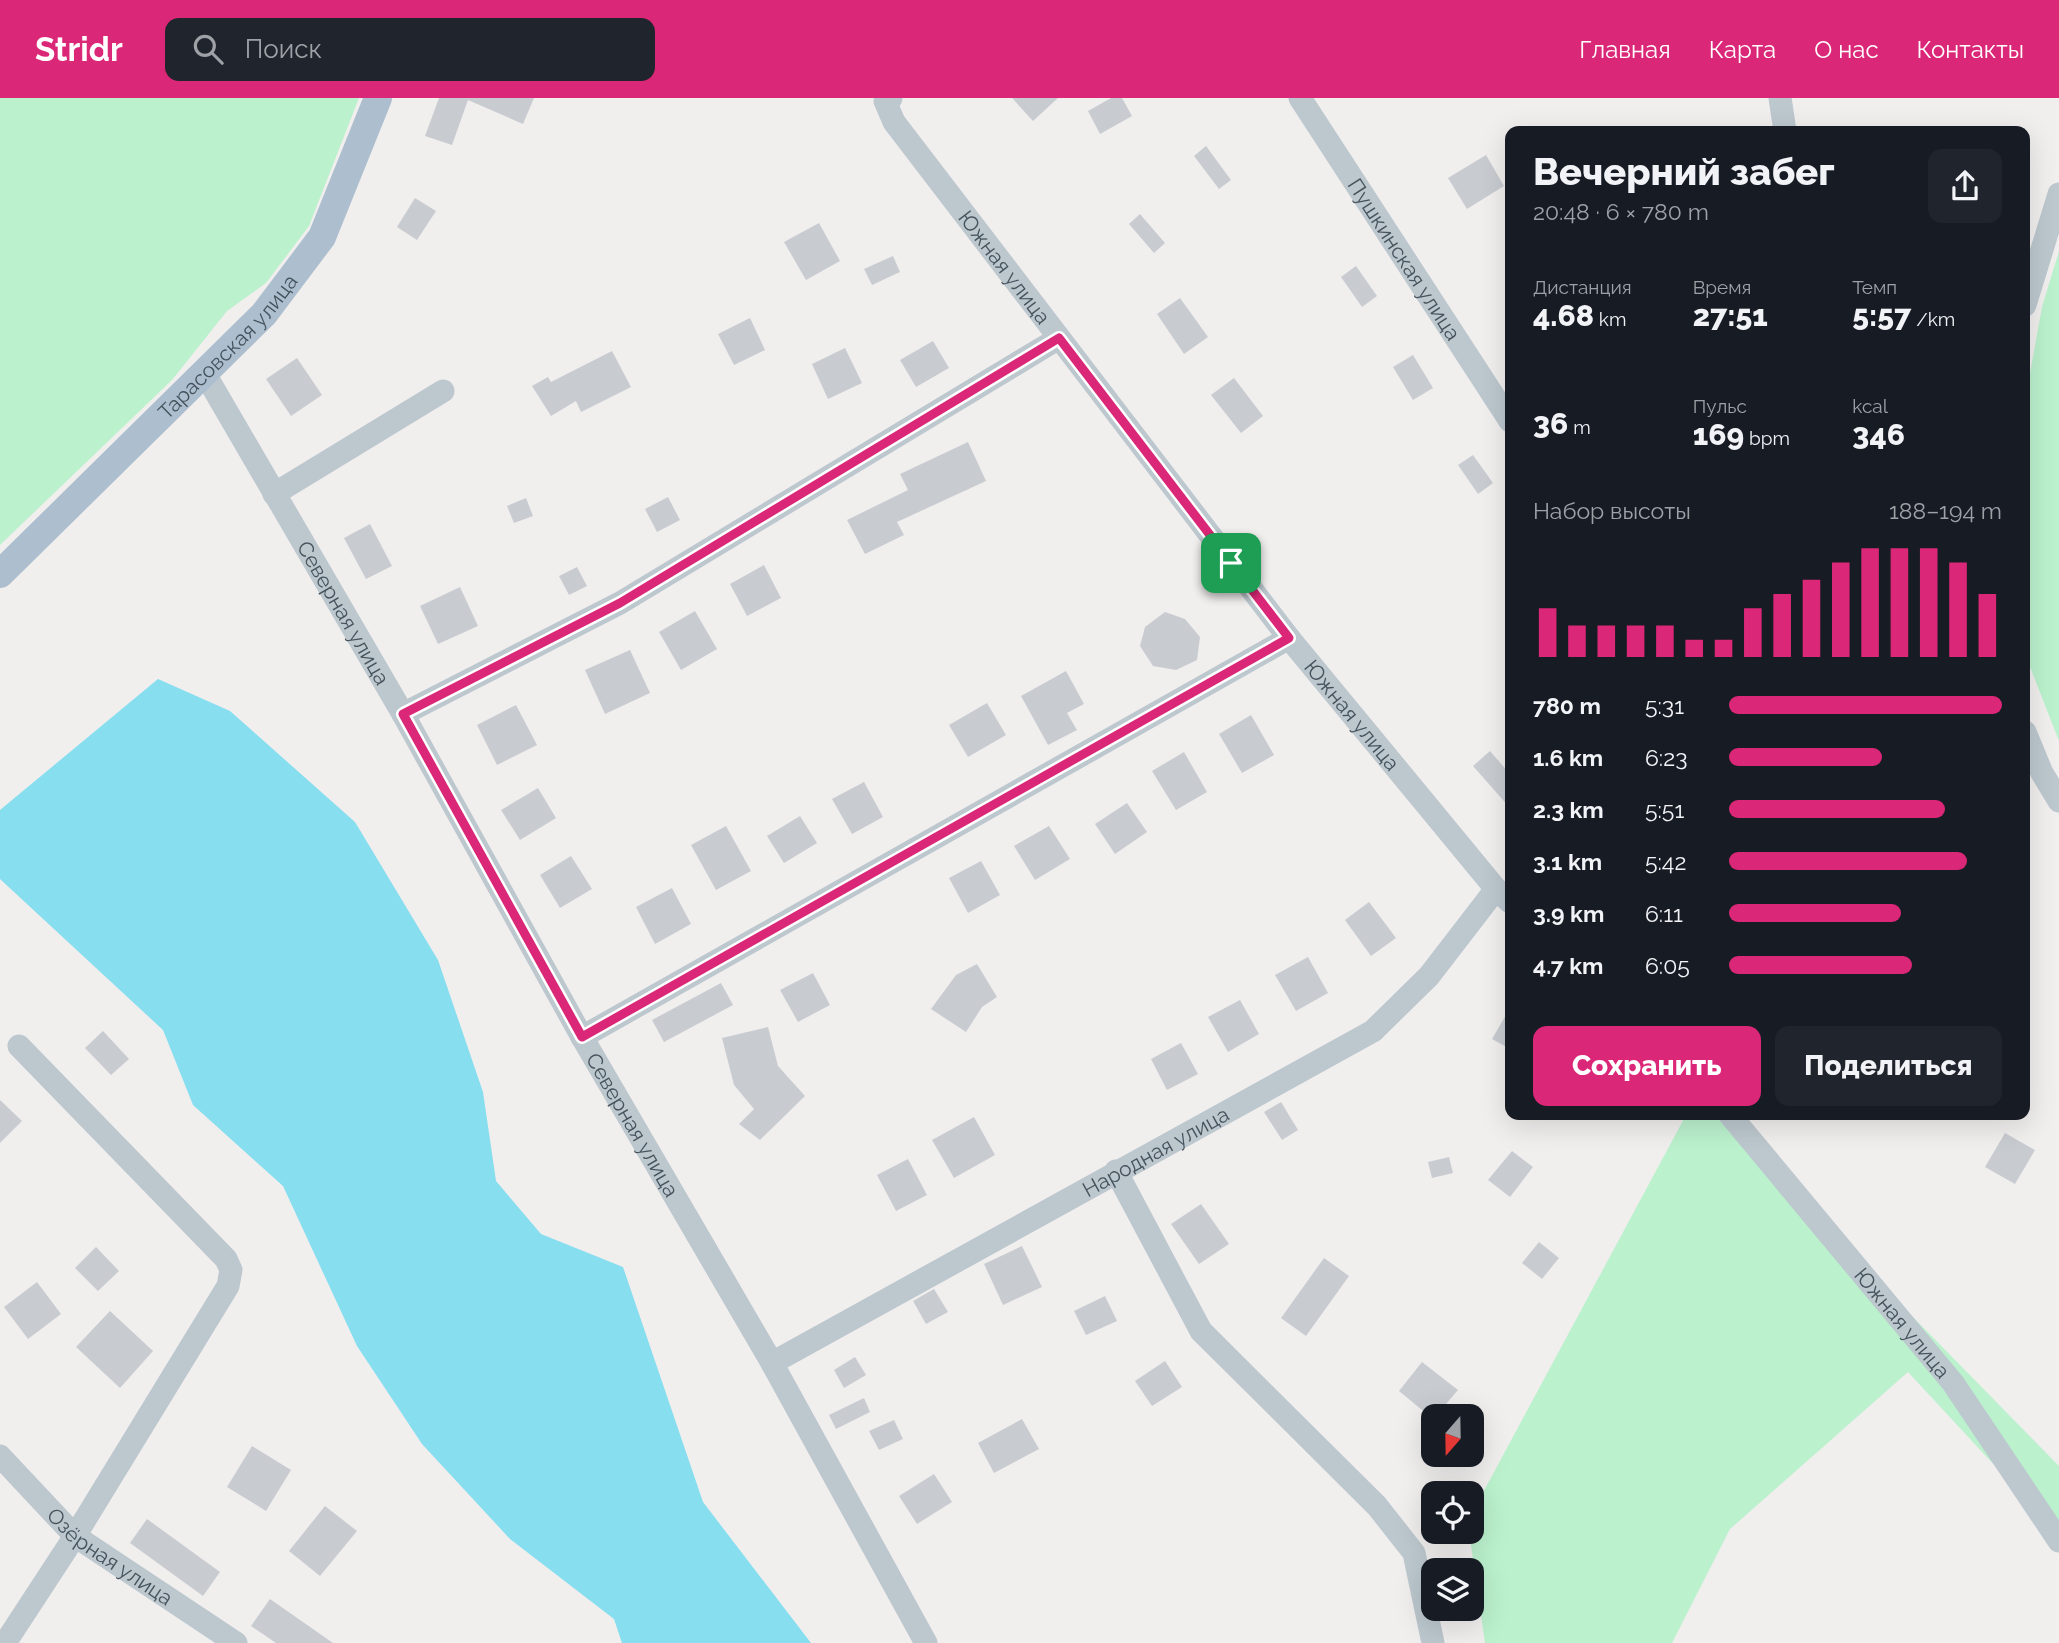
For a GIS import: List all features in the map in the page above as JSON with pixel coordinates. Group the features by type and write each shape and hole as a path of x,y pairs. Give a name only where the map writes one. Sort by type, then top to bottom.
{"main road":[{"name":"Тарасовская улица","path":"9,565 264,314 322,237 378,98"}],"street":[{"name":"Южная улица","path":"891,98 885,102 894,122 1289,638 1503,896"},
{"name":"Пушкинская улица","path":"1300,98 1505,414"},
{"path":"1780,98 1784,126"},
{"path":"2030,289 2059,194"},
{"path":"403,714 620,603 1059,338"},
{"name":"Северная улица","path":"205,374 403,714 582,1037 772,1363 926,1643"},
{"path":"274,494 443,391"},
{"path":"582,1037 1289,638"},
{"path":"2030,744 2042,773 2059,801"},
{"name":"Народная улица","path":"772,1363 1373,1031 1429,976 1503,896"},
{"path":"5,1643 75,1536 228,1286 231,1270 226,1259 19,1046"},
{"name":"Южная улица","path":"1734,1120 1954,1383 2059,1541"},
{"path":"1116,1171 1201,1331 1377,1506 1414,1553 1433,1643"},
{"name":"Озёрная улица","path":"0,1455 75,1536 236,1643"}],"green space":[{"path":"0,98 359,98 309,226 266,283 227,311 172,380 0,545"},
{"path":"2059,251 2059,741 2030,667 2030,373 2042,307"},
{"path":"1683,1120 1720,1120 2059,1466 2059,1535 1908,1372 1730,1529 1672,1643 1485,1643 1482,1621 1484,1621 1484,1558 1473,1558 1471,1544 1484,1544 1484,1491"}],"water":[{"path":"158,679 230,711 355,822 438,960 483,1092 496,1181 541,1234 623,1267 703,1502 811,1643 622,1643 614,1619 510,1539 422,1444 357,1346 283,1186 193,1105 163,1030 0,879 0,810"}],"building":[{"path":"439,98 534,98 523,124 468,100 452,145 425,136"},
{"path":"1012,98 1058,98 1033,121"},
{"path":"1111,98 1122,98 1132,116 1100,134 1088,111"},
{"path":"1206,146 1231,180 1219,189 1194,156"},
{"path":"1486,155 1504,186 1467,209 1448,178"},
{"path":"415,198 436,211 417,240 397,227"},
{"path":"1140,214 1165,243 1154,253 1129,224"},
{"path":"819,223 840,261 806,280 784,242"},
{"path":"893,256 900,272 872,285 864,269"},
{"path":"1356,266 1377,296 1362,307 1341,277"},
{"path":"1180,298 1208,337 1184,354 1157,314"},
{"path":"750,318 765,350 734,365 718,334"},
{"path":"933,341 949,368 916,387 900,360"},
{"path":"845,348 862,383 828,399 812,364"},
{"path":"612,351 631,387 581,412 576,401 551,416 532,386 548,377 551,382"},
{"path":"1413,355 1433,388 1413,400 1393,367"},
{"path":"297,358 322,395 291,416 266,379"},
{"path":"1234,378 1263,416 1241,433 1211,395"},
{"path":"968,442 986,481 897,522 904,535 865,554 847,520 908,490 900,474"},
{"path":"1473,455 1493,483 1478,494 1458,465"},
{"path":"668,497 680,520 657,532 645,509"},
{"path":"526,498 533,516 514,523 507,506"},
{"path":"370,524 392,566 366,579 344,538"},
{"path":"764,565 781,598 747,616 730,584"},
{"path":"577,567 587,586 569,595 559,576"},
{"path":"460,587 478,626 438,644 420,606"},
{"path":"695,611 717,649 681,670 659,632"},
{"path":"1165,612 1185,619 1200,637 1197,660 1176,670 1153,666 1140,646 1145,627"},
{"path":"630,650 650,693 605,714 585,670"},
{"path":"1066,671 1084,704 1067,713 1077,730 1048,745 1021,696"},
{"path":"987,703 1006,735 968,757 949,725"},
{"path":"516,705 537,745 497,765 477,725"},
{"path":"1251,715 1274,755 1242,773 1219,734"},
{"path":"1490,751 1505,768 1505,802 1473,766"},
{"path":"1184,752 1207,792 1176,810 1152,771"},
{"path":"864,782 883,817 852,834 832,799"},
{"path":"538,788 556,818 520,840 501,810"},
{"path":"1127,803 1147,832 1115,854 1095,824"},
{"path":"800,816 817,843 784,863 767,836"},
{"path":"726,826 751,871 716,890 691,845"},
{"path":"1049,826 1070,859 1035,880 1014,846"},
{"path":"571,856 592,889 560,908 540,875"},
{"path":"981,861 1000,895 968,913 949,878"},
{"path":"672,888 691,924 655,944 636,907"},
{"path":"1369,902 1396,938 1371,956 1345,920"},
{"path":"1308,957 1328,993 1296,1011 1275,975"},
{"path":"977,964 997,997 982,1007 966,1032 931,1009 956,975"},
{"path":"813,973 830,1005 798,1022 780,990"},
{"path":"721,983 733,1005 664,1042 652,1020"},
{"path":"1240,1000 1259,1034 1228,1052 1208,1017"},
{"path":"1505,1017 1505,1046 1492,1039"},
{"path":"768,1027 778,1066 805,1096 760,1140 739,1124 754,1109 734,1085 722,1038"},
{"path":"103,1031 129,1059 111,1075 85,1048"},
{"path":"1181,1043 1198,1074 1167,1090 1151,1059"},
{"path":"0,1100 22,1121 0,1143"},
{"path":"1281,1102 1298,1130 1282,1140 1264,1112"},
{"path":"974,1117 995,1155 954,1178 932,1140"},
{"path":"2005,1133 2035,1150 2015,1184 1985,1167"},
{"path":"1512,1151 1533,1167 1510,1197 1488,1180"},
{"path":"1449,1157 1453,1173 1432,1178 1428,1162"},
{"path":"908,1159 927,1195 896,1211 877,1175"},
{"path":"1201,1204 1229,1244 1199,1264 1171,1224"},
{"path":"1539,1242 1559,1258 1542,1279 1522,1263"},
{"path":"1022,1246 1042,1287 1003,1305 984,1264"},
{"path":"96,1247 119,1271 98,1291 75,1268"},
{"path":"1324,1258 1349,1276 1306,1336 1281,1318"},
{"path":"37,1282 61,1314 28,1339 4,1307"},
{"path":"934,1289 948,1312 926,1324 913,1301"},
{"path":"1105,1296 1117,1321 1086,1335 1074,1311"},
{"path":"110,1311 153,1351 120,1388 76,1347"},
{"path":"855,1357 866,1375 844,1388 834,1370"},
{"path":"1165,1361 1182,1387 1152,1406 1135,1381"},
{"path":"1422,1362 1458,1390 1446,1404 1421,1404 1421,1409 1399,1391"},
{"path":"864,1398 870,1412 836,1429 829,1415"},
{"path":"1022,1419 1039,1449 994,1473 978,1443"},
{"path":"894,1420 903,1439 879,1450 869,1431"},
{"path":"252,1446 291,1470 266,1511 227,1487"},
{"path":"934,1474 952,1502 917,1524 899,1496"},
{"path":"325,1506 357,1531 320,1576 289,1551"},
{"path":"147,1519 220,1572 203,1596 130,1543"},
{"path":"270,1599 333,1643 276,1643 251,1626"}],"route":[{"path":"1059,338 1231,563 1289,638 582,1037 403,714 620,603 1059,338"}]}
